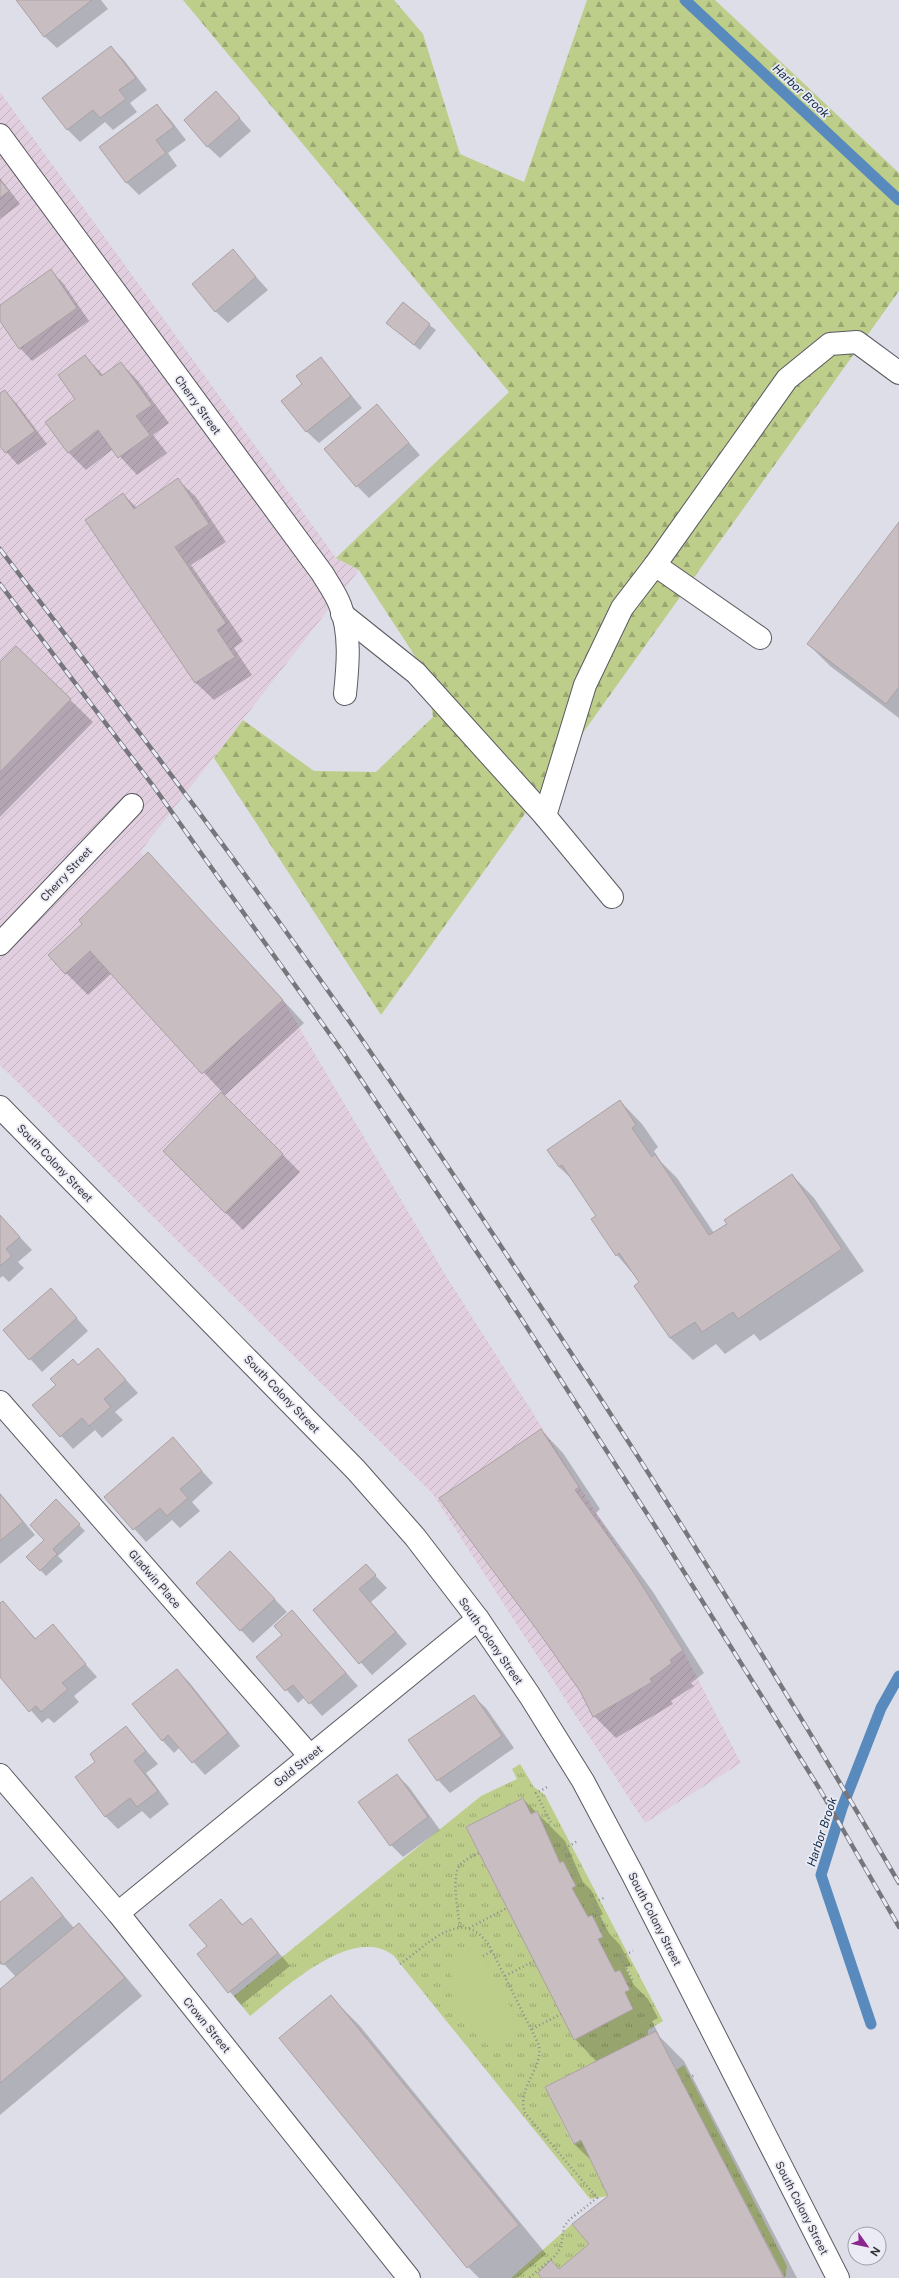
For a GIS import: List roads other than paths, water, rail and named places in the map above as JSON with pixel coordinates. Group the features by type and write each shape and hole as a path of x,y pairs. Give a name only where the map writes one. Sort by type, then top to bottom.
{"street":[{"name":"Cherry Street","path":"0,135 322,573 340,605 347,636 348,670 345,694"},
{"path":"545,816 585,685 622,608 654,566 787,379 830,344 857,342 899,373"},
{"path":"654,566 760,638"},
{"path":"342,614 416,673 545,816 612,897"},
{"name":"Cherry Street","path":"0,944 132,805"},
{"name":"South Colony Street","path":"0,1107 356,1470 415,1537 478,1619 530,1696 582,1782 633,1875 838,2278"},
{"name":"Gladwin Place","path":"0,1402 310,1756"},
{"name":"Gold Street","path":"118,1913 478,1619"},
{"name":"Crown Street","path":"0,1775 118,1913 409,2278"}],"waterway":[{"name":"Harbor Brook","path":"685,0 899,200"},
{"name":"Harbor Brook","path":"871,2024 821,1875 842,1808 881,1708 899,1676"}],"railway":[{"path":"0,549 186,794 321,981 435,1147 640,1459 836,1776 899,1883"},
{"path":"0,584 154,787 344,1054 519,1315 664,1540 819,1788 899,1927"}]}
